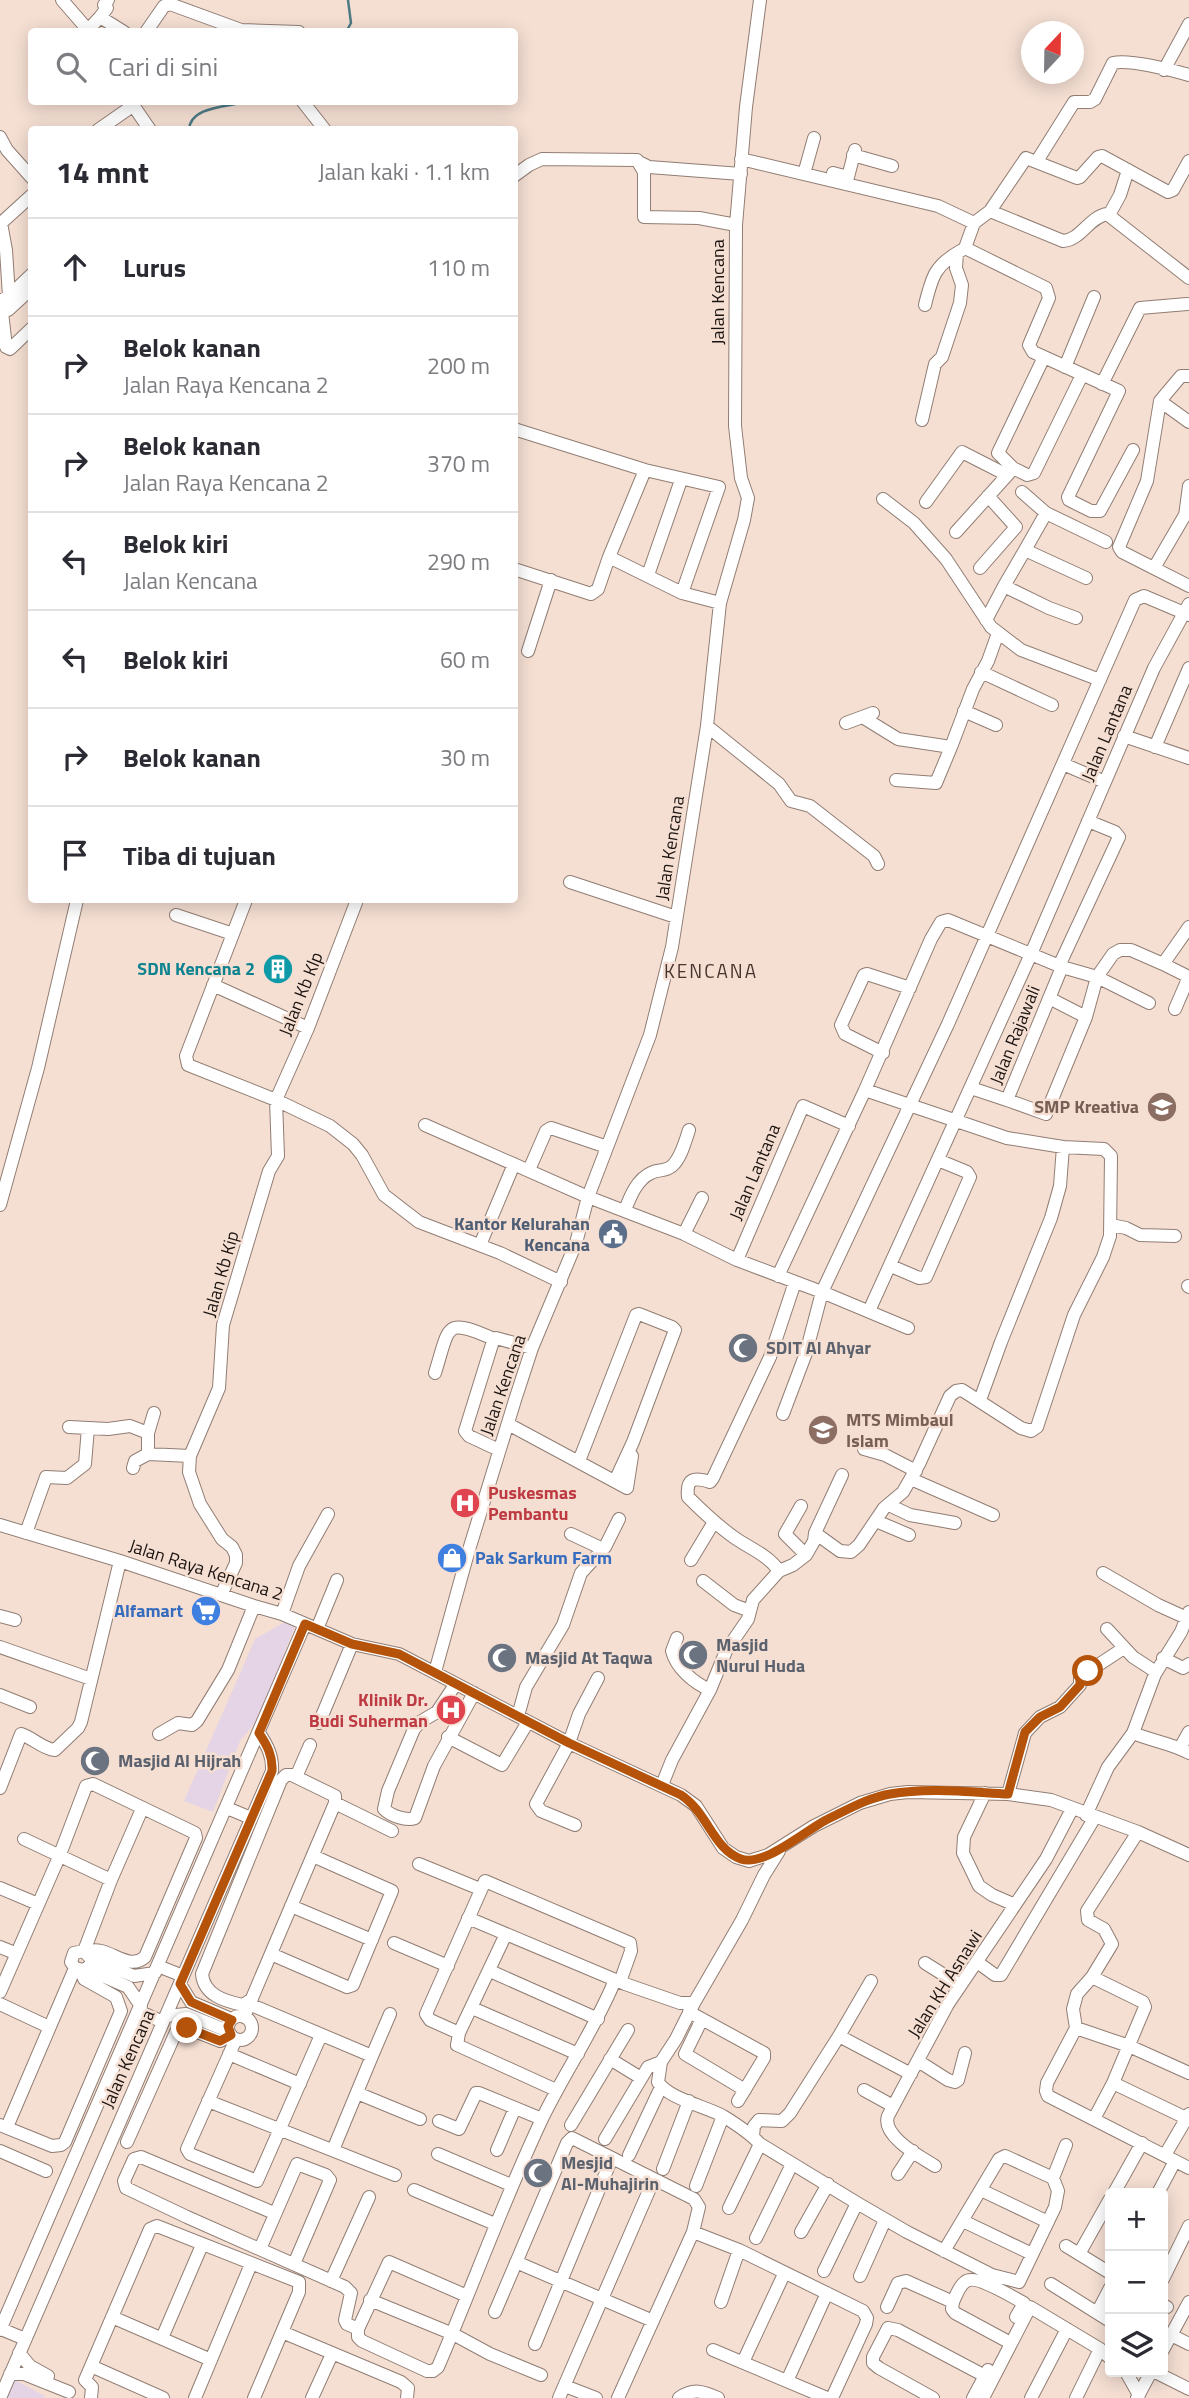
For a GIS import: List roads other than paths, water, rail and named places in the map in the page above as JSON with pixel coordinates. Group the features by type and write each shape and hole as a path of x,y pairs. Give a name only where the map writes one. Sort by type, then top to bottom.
{"street":[{"path":"62,0 86,28"},
{"name":"Jalan Kencana","path":"435,1672 499,1450 532,1349 576,1242 588,1197 650,1034 677,917 707,726 720,603 748,499 741,478 735,426 736,225 760,0"},
{"path":"149,28 164,6 170,4 233,28"},
{"path":"89,28 102,5 121,28"},
{"path":"1164,70 1189,24"},
{"path":"1037,161 1074,102 1090,102 1100,94 1113,63 1122,62 1189,75"},
{"path":"305,105 322,126"},
{"path":"104,126 131,107 135,108 147,126"},
{"path":"0,137 4,152 28,174"},
{"path":"805,170 814,138"},
{"path":"741,159 848,177 854,152 892,166"},
{"path":"922,420 935,364 942,357 960,303 962,285 956,268 963,247 974,223 990,211 1026,158 1074,178 1080,177 1101,156 1170,192 1189,161"},
{"path":"518,173 542,159 624,159 637,160 649,167 741,174"},
{"path":"640,163 644,172 645,216 699,218 736,225"},
{"path":"805,170 938,206 974,223"},
{"path":"1110,215 1128,170"},
{"path":"28,199 1,224 6,347 10,349 28,332"},
{"path":"990,211 1063,241 1074,238 1099,216 1110,215 1189,278"},
{"path":"925,305 931,279 937,268 963,247"},
{"path":"963,247 1046,288 1049,298 1029,347 1033,352 1119,391 1068,497 1069,500 1091,511 1100,511 1133,450"},
{"path":"3,305 28,278"},
{"path":"3,305 8,310 28,292"},
{"path":"1065,367 1094,297"},
{"path":"1102,384 1140,308 1187,304"},
{"path":"1010,472 999,456 999,451 1044,357"},
{"path":"926,502 962,452 1010,472 1027,475 1034,473 1083,375"},
{"path":"1189,376 1181,376 1160,401 1147,481 1119,546 1120,551 1189,586"},
{"path":"1160,401 1189,422"},
{"path":"518,430 645,470 719,487 682,593"},
{"path":"518,570 591,594 596,592 645,470"},
{"path":"956,531 1010,472"},
{"path":"648,575 681,480"},
{"path":"1154,568 1187,512 1189,486"},
{"path":"1022,492 1046,513 1106,542"},
{"path":"980,568 1016,527 988,496"},
{"name":"Jalan Lantana","path":"883,499 928,537 998,633 1024,651 1100,680"},
{"path":"986,620 1046,513"},
{"path":"1025,550 1086,578"},
{"path":"609,557 682,593 720,603"},
{"path":"528,651 551,580"},
{"path":"1004,586 1076,618"},
{"name":"Jalan Lantana","path":"783,1414 806,1353 822,1292 948,1024 1138,597 1144,596 1187,611 1154,668 1031,954 869,1311"},
{"path":"896,780 936,783 998,633"},
{"path":"1155,747 1189,667"},
{"path":"981,672 1052,705"},
{"path":"964,711 996,725"},
{"path":"846,723 869,716 898,739 951,747"},
{"path":"707,726 779,784 791,801 810,806 874,856 878,864"},
{"path":"1124,736 1189,758"},
{"path":"1063,764 1105,782"},
{"name":"Jalan Rajawali","path":"1088,821 1115,832 1119,837 1061,967 1007,1100 1046,1114 1086,1017 1097,977"},
{"path":"570,882 677,917"},
{"path":"0,1205 38,1068 76,903"},
{"path":"245,903 186,1056 188,1065 276,1100 341,1134 362,1156 384,1195 419,1222 481,1245 561,1282"},
{"name":"Jalan Kb Klp","path":"276,1100 308,1028 354,903"},
{"path":"176,915 233,934"},
{"path":"778,1276 883,1053 931,939 941,922 948,920 1061,967 1097,977 1149,1003"},
{"path":"1163,964 1189,927"},
{"path":"1097,977 1113,954 1120,950 1135,951 1185,975 1188,979 1175,1009"},
{"path":"883,1053 845,1034 841,1025 864,975 910,988"},
{"path":"213,985 308,1028"},
{"path":"1049,998 1086,1017"},
{"path":"971,1088 1007,1100"},
{"path":"815,1533 840,1551 851,1552 859,1545 889,1505 897,1500 913,1475 950,1396 956,1391 962,1390 980,1400 1021,1428 1031,1431 1037,1427 1074,1315 1103,1257 1111,1226 1110,1152 1104,1149 1063,1147 1007,1138 865,1090"},
{"name":"Jalan Kb Kip","path":"190,1456 219,1388 226,1312 269,1171 278,1156 276,1100"},
{"name":"Jalan Lantana","path":"737,1260 803,1106 849,1126"},
{"path":"425,1125 588,1197 684,1234 737,1260 908,1328"},
{"path":"529,1170 547,1131 551,1128 607,1147"},
{"path":"625,1210 631,1194 645,1176 654,1171 667,1170 674,1165 689,1130"},
{"path":"980,1400 1051,1218 1060,1186 1063,1147"},
{"path":"891,1266 925,1279 948,1228 970,1177 967,1172 938,1160"},
{"path":"481,1245 514,1164"},
{"path":"684,1234 702,1198"},
{"path":"1111,1226 1126,1228 1140,1235 1175,1236"},
{"path":"779,1571 772,1560 750,1548 714,1521 688,1497 688,1486 695,1478 710,1482 713,1478 770,1357 795,1282"},
{"path":"508,1424 627,1488 633,1442 675,1330 636,1315 579,1461"},
{"path":"435,1373 447,1335 458,1325 494,1339 532,1349"},
{"path":"494,1339 466,1430 468,1436 499,1450"},
{"path":"148,1454 148,1433 154,1413"},
{"path":"69,1427 130,1426 148,1433"},
{"path":"26,1533 46,1477 67,1478 85,1464 88,1428"},
{"path":"864,1449 886,1455 913,1475 993,1515"},
{"path":"133,1468 135,1461 148,1454 190,1456 189,1472 196,1495 218,1533 236,1555 236,1563 221,1595"},
{"path":"662,1785 726,1651 745,1624 757,1595 779,1571 806,1555 842,1475"},
{"path":"889,1505 910,1515 955,1523"},
{"path":"801,1506 785,1534 806,1555"},
{"path":"282,1614 299,1566 328,1514"},
{"path":"449,1737 502,1765 523,1719 526,1687 563,1625 581,1573 603,1549 619,1519"},
{"path":"691,1560 714,1521"},
{"path":"876,1521 909,1535"},
{"name":"Jalan Raya Kencana 2","path":"1,1528 120,1561 282,1614 352,1644 399,1654 569,1743 662,1785 696,1806 717,1840 729,1853 743,1860 756,1860 781,1848 814,1826 875,1798 908,1792 1008,1794 1051,1800 1138,1832 1189,1855"},
{"path":"571,1534 603,1549"},
{"path":"0,1788 21,1734 55,1750 78,1728 87,1702 120,1561"},
{"path":"977,1962 995,1975 1001,1975 1091,1816 1108,1767 1133,1733 1156,1672 1188,1616 1158,1605 1102,1573"},
{"name":"Jalan Kencana","path":"3,2392 19,2353 10,2333 170,1973 227,1808 259,1733 311,1626 337,1580"},
{"path":"703,1581 734,1605 750,1611"},
{"path":"159,1734 178,1723 192,1725 197,1721 228,1670 254,1606"},
{"path":"0,1616 15,1619"},
{"path":"1107,1629 1142,1664 1156,1672"},
{"path":"677,1638 672,1651 674,1659 692,1680 709,1690"},
{"path":"319,1723 352,1644"},
{"path":"0,1647 91,1679"},
{"path":"1008,1794 1025,1732 1040,1717 1061,1706 1080,1685 1080,1677 1124,1648"},
{"path":"1163,1658 1183,1668 1189,1664"},
{"path":"575,1825 541,1811 536,1804 569,1743 579,1714 598,1678"},
{"path":"455,1685 437,1712 414,1729 388,1791 384,1809 388,1813 415,1818 434,1766 474,1693"},
{"path":"0,1695 30,1707"},
{"path":"1133,1733 1185,1750 1189,1732"},
{"name":"Jalan Kencana","path":"10,2333 170,1973 251,1818 272,1764 269,1749 259,1733"},
{"path":"296,1777 310,1745"},
{"path":"127,2142 176,2032 187,2028 220,2041 239,2021 271,1954 335,1803 335,1796 296,1777 286,1775 281,1780 202,1974 203,1985 207,1990 232,2003 243,2005 239,2021 229,2054 188,2152 254,2181 260,2180 321,2035"},
{"path":"0,1992 89,1784 195,1833 197,1838 145,1957 140,1962 131,1962 99,1950 84,1962"},
{"path":"985,1793 963,1842 963,1853 979,1886 1015,1905"},
{"path":"335,1803 392,1831"},
{"path":"227,1808 251,1818"},
{"path":"84,1962 84,1979 116,1997 121,2011 65,2142 52,2146 3,2126 49,2027 84,1962 111,1880 142,1809"},
{"name":"Jalan KH Asnawi","path":"893,2106 960,1985 1046,1859 1072,1809"},
{"path":"1138,1832 1087,1911 1088,1920 1104,1929 1112,1944 1092,1977 1077,1994 1073,2009 1076,2028 1047,2083 1046,2091 1048,2096 1189,2168"},
{"path":"24,1839 111,1880"},
{"path":"629,2155 661,2087 658,2076 661,2062 781,1848"},
{"path":"271,1954 351,1987 372,1940 392,1891 313,1856"},
{"path":"419,1864 480,1889"},
{"path":"459,2034 430,2020 426,2014 485,1881 630,1943 631,1951 617,1981 556,2090 511,2185 453,2334 438,2367 427,2371 358,2337 358,2329 388,2262 467,2296"},
{"path":"0,1888 38,1904"},
{"path":"291,1906 372,1940"},
{"path":"468,1918 617,1981 692,2008 702,2019 764,2053 764,2058 741,2095 685,2054 702,2019"},
{"path":"506,1934 457,2042 460,2047 556,2090"},
{"path":"394,1943 448,1966"},
{"path":"0,1947 15,1953"},
{"path":"84,1962 134,1976 170,1973 191,2002 239,2021"},
{"path":"84,1962 128,1987 152,2015 186,2014 321,2035 372,2056"},
{"path":"925,1963 960,1985"},
{"path":"490,1971 598,2019"},
{"path":"1092,1977 1143,2002 1144,2012 1094,2119"},
{"path":"729,2208 756,2140 754,2126 759,2120 782,2121 790,2113 871,1981"},
{"path":"0,2004 49,2027"},
{"path":"472,2008 578,2054"},
{"path":"333,2150 390,2014"},
{"path":"1076,2028 1129,2046 1189,2073"},
{"path":"571,2125 628,2030"},
{"path":"839,2036 911,2074"},
{"path":"918,2061 955,2082 958,2080 965,2053"},
{"path":"229,2054 300,2084"},
{"path":"610,2059 641,2078"},
{"path":"606,2139 648,2067 661,2062"},
{"path":"1113,2083 1187,2116 1160,2188"},
{"path":"661,2087 723,2116 792,2164 885,2220 1000,2279 1019,2282 1055,2207 1058,2192 1053,2178 1066,2145"},
{"path":"863,2090 893,2106 887,2127 898,2140 935,2166"},
{"path":"357,2093 420,2119"},
{"path":"439,2121 459,2129 476,2093 542,2119"},
{"path":"208,2101 395,2175"},
{"path":"596,2398 562,2392 689,2101"},
{"path":"497,2150 515,2108"},
{"path":"696,2186 723,2116"},
{"path":"495,2312 569,2140 576,2139 612,2158 658,2174 697,2202 699,2207 693,2232 618,2398"},
{"path":"1117,2188 1142,2143"},
{"path":"0,2151 46,2171"},
{"path":"898,2174 913,2151"},
{"path":"438,2154 511,2185"},
{"path":"944,2251 999,2159 1005,2156 1053,2178"},
{"path":"274,2213 141,2157 134,2159 124,2181 126,2188 345,2287 351,2293 345,2320 347,2324 358,2329"},
{"path":"535,2344 612,2158"},
{"path":"260,2249 297,2164 329,2178 294,2264"},
{"path":"755,2238 792,2164"},
{"path":"801,2232 828,2184"},
{"path":"414,2190 495,2224"},
{"path":"981,2190 1048,2222"},
{"path":"331,2281 369,2197"},
{"path":"824,2271 857,2203"},
{"path":"1079,2254 1105,2208"},
{"path":"860,2276 885,2220"},
{"path":"963,2221 1032,2254"},
{"path":"85,2380 153,2226 289,2277 300,2285 254,2398"},
{"path":"1168,2269 1189,2226"},
{"path":"693,2232 738,2250 858,2307 867,2318 829,2398 713,2350"},
{"path":"162,2338 202,2245"},
{"path":"1066,2246 1105,2270"},
{"path":"721,2302 738,2250"},
{"path":"516,2262 653,2321"},
{"path":"195,2398 251,2264"},
{"path":"743,2362 784,2274"},
{"path":"973,2398 1024,2303 974,2279 962,2283 952,2309 1004,2340"},
{"path":"887,2307 898,2283 902,2281 953,2302"},
{"path":"1051,2284 1105,2318"},
{"path":"787,2381 827,2293"},
{"path":"1097,2313 1105,2298"},
{"path":"370,2300 453,2334 490,2354 541,2375"},
{"path":"1168,2341 1189,2302"},
{"path":"983,2398 1030,2307 1105,2353 1076,2398"},
{"path":"113,2317 211,2360"},
{"path":"933,2398 873,2363 873,2357 888,2328 898,2330 985,2376"},
{"path":"1031,2398 1067,2329"},
{"path":"282,2332 405,2385 408,2388 407,2398"},
{"path":"1171,2335 1189,2344"},
{"path":"19,2353 30,2366 71,2392"},
{"path":"313,2398 332,2354"},
{"path":"91,2366 163,2398"},
{"path":"10,2374 24,2374 71,2392"},
{"path":"1128,2377 1138,2396"},
{"path":"1138,2396 1150,2377"},
{"path":"1164,2377 1189,2389"},
{"path":"71,2392 77,2380 85,2380 92,2387 91,2398"},
{"path":"679,2398 689,2391 700,2391 718,2398"}],"waterway":[{"path":"348,0 351,23 348,28"},
{"path":"190,126 196,116 203,112 230,105"}],"place":[{"name":"SDN Kencana 2","path":"278,969"},
{"name":"SMP Kreativa","path":"1162,1107"},
{"name":"Kantor Kelurahan Kencana","path":"613,1234"},
{"name":"SDIT Al Ahyar","path":"743,1348"},
{"name":"MTS Mimbaul Islam","path":"823,1430"},
{"name":"Puskesmas Pembantu","path":"465,1503"},
{"name":"Pak Sarkum Farm","path":"452,1558"},
{"name":"Alfamart","path":"206,1611"},
{"name":"Masjid Nurul Huda","path":"693,1655"},
{"name":"Masjid At Taqwa","path":"502,1658"},
{"name":"Klinik Dr. Budi Suherman","path":"451,1710"},
{"name":"Masjid Al Hijrah","path":"95,1761"},
{"name":"Mesjid Al-Muhajirin","path":"538,2173"}],"district":[{"name":"KENCANA","path":"711,971"}]}
